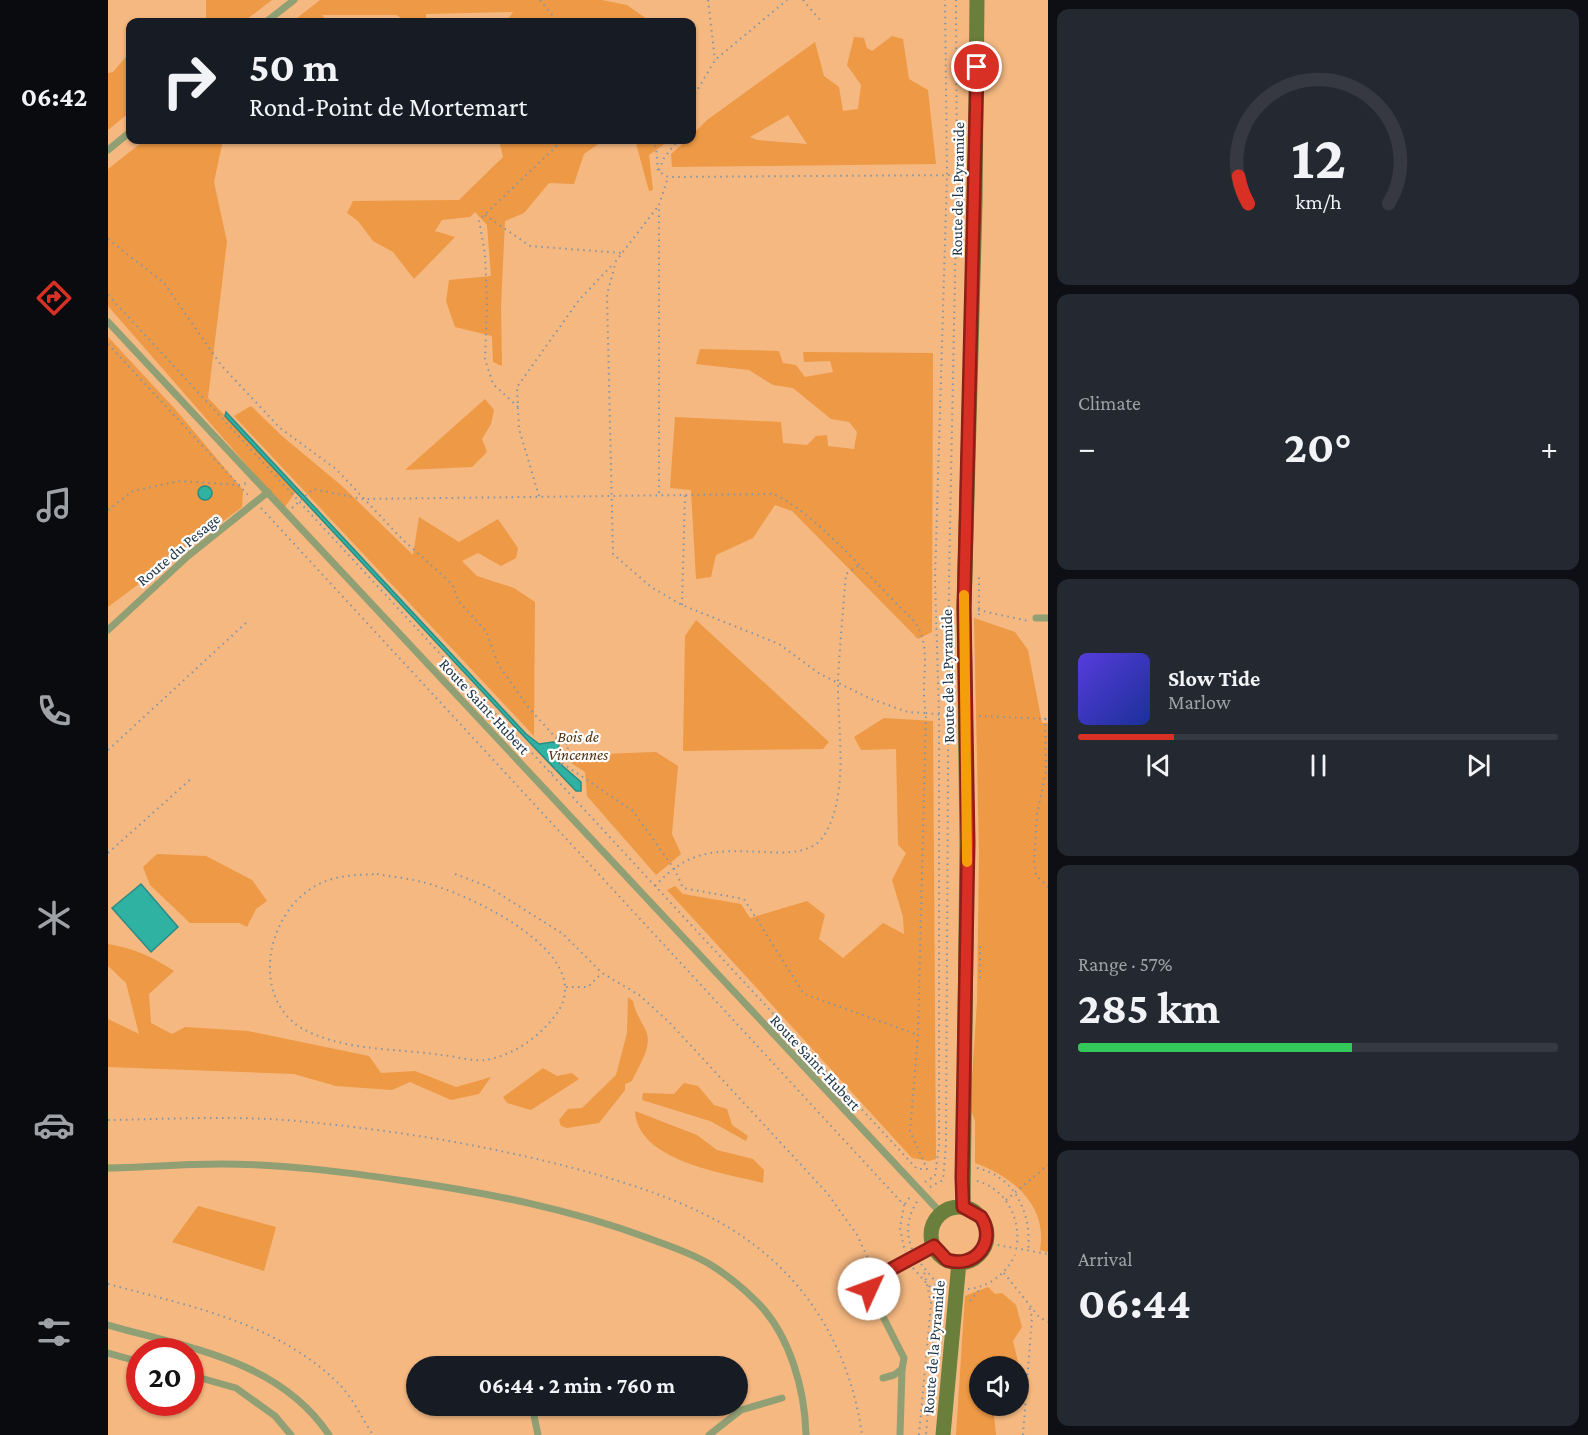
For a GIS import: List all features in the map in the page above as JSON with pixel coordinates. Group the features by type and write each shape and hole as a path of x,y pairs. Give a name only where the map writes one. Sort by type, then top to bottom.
{"street":[{"name":"Route de la Pyramide","path":"963,1207 977,0"},
{"path":"963,1207 976,1213 983,1221 987,1231 986,1243 975,1258 959,1262 947,1260 934,1246 932,1230 941,1214 951,1208 963,1207"},
{"name":"Route de la Pyramide","path":"943,1435 959,1262"}],"lane":[{"path":"271,18 294,0"},
{"path":"108,150 126,135"},
{"name":"Route Saint-Hubert","path":"108,321 941,1214"},
{"name":"Route du Pesage","path":"108,630 188,556 256,504 268,492"},
{"path":"1036,618 1048,618"},
{"path":"108,1168 222,1164 302,1168 376,1177 473,1191 565,1211 658,1242 710,1264 759,1304 777,1331 800,1386 805,1410 806,1435"},
{"path":"900,1435 904,1358 869,1289 870,1284 877,1277 934,1246"},
{"path":"108,1325 232,1360 268,1377 302,1402 329,1435"},
{"path":"108,1353 126,1358"},
{"path":"883,1378 894,1375 902,1369"},
{"path":"204,1379 236,1388 274,1416 291,1435"},
{"path":"709,1435 741,1410 782,1398"},
{"path":"534,1416 538,1435"}],"path":[{"path":"540,0 555,18"},
{"path":"708,0 715,60"},
{"path":"696,92 715,60 787,0"},
{"path":"803,0 820,20"},
{"path":"921,1185 935,1176 939,1146 939,714 935,579 947,175 945,0"},
{"name":"Route de la Pyramide","path":"926,1190 943,1180 946,1145 953,716 949,579 957,175 956,0"},
{"path":"518,407 493,384 484,359 487,304 485,254 479,220 559,144"},
{"path":"654,144 658,171"},
{"path":"658,171 664,158 675,144"},
{"path":"658,171 668,177 963,175 975,201"},
{"path":"659,494 659,205 668,177"},
{"path":"539,496 519,429 517,387 579,300 616,261 659,205"},
{"path":"485,215 530,246 622,253"},
{"path":"108,239 164,283 220,365 280,428 336,469 363,499 452,584 459,602 486,631 498,664 528,707 555,737 569,745 562,763 552,772"},
{"path":"616,261 607,295 613,554 651,587 682,605 779,644 820,674 898,709 953,716"},
{"path":"108,295 552,772 917,1169 927,1169 910,1131 918,1035 926,713 922,693 925,660 922,632 858,566 785,498 772,494 363,499 313,489 300,501"},
{"path":"108,344 904,1205"},
{"path":"108,510 133,491 180,481 239,485 257,480"},
{"path":"682,605 685,495"},
{"path":"978,622 971,609 980,563"},
{"path":"655,886 673,867 715,850 778,852 805,850 825,835 836,799 839,768 838,682 846,574 858,566"},
{"path":"971,609 1024,622 1036,618"},
{"path":"108,750 248,621"},
{"path":"978,727 976,715 1047,718 1046,771 1037,814 1034,861 1036,875 1048,887"},
{"path":"562,763 633,811 673,867 683,888 744,899 804,994 918,1035"},
{"path":"108,853 192,778"},
{"path":"377,874 423,882 510,921 538,940 556,963 566,987 558,1012 534,1036 513,1052 484,1060 335,1041 308,1032 292,1022 279,1004 272,984 270,965 273,941 280,921 291,904 312,887 339,876 377,874"},
{"path":"455,874 487,886 563,934 602,973 639,995 669,1022 828,1194 857,1235 877,1277"},
{"path":"980,942 980,989"},
{"path":"566,987 588,987 602,973"},
{"path":"1006,1200 1048,1165"},
{"path":"1017,1243 1015,1218 1006,1200 985,1183 974,1180 973,1167 994,1174 1015,1192 1026,1216 1028,1251"},
{"path":"906,1256 900,1228 904,1205 912,1194"},
{"path":"913,1252 908,1226 911,1211 917,1201"},
{"path":"986,1243 1048,1254"},
{"path":"969,1302 980,1288 1004,1273 1015,1255"},
{"name":"Route de la Pyramide","path":"918,1261 935,1281 937,1291 926,1435"},
{"path":"911,1266 929,1286 937,1291"},
{"path":"922,1267 929,1286"},
{"path":"1004,1273 1029,1306 1048,1322"},
{"path":"935,1281 940,1284"},
{"path":"108,1284 221,1314 290,1344 339,1383 373,1435"},
{"name":"Route de la Pyramide","path":"919,1435 930,1303 929,1286"},
{"path":"963,1289 980,1288"},
{"path":"1023,1435 1032,1317 1029,1306"}],"green space":[{"name":"Bois de Vincennes","path":"108,0 1048,0 1048,1435 108,1435"}],"shaded area":[{"path":"206,0 272,0 248,18 206,18"},
{"path":"320,0 602,0 627,5 645,18 509,18 513,12 426,14 426,18 400,18 397,15 322,15 324,18 297,18"},
{"path":"892,36 903,39 909,79 928,90 936,164 672,167 671,154 682,144 696,144 696,131 707,120 815,42 824,76 839,87 843,111 858,109 861,85 847,65 854,37 864,38 867,48 872,51","holes":["788,115 807,144 757,140 750,137"]},
{"path":"126,57 126,115 108,130 108,73 113,72"},
{"path":"140,144 222,144 214,182 227,242 208,398 297,490 284,508 108,306 108,169"},
{"path":"500,144 598,144 584,154 574,184 549,183 524,213 505,221 501,306 502,366 493,362 492,336 455,327 446,301 449,280 491,276 487,225 475,212 470,217 442,220 435,231 455,237 414,279 393,252 373,241 358,221 347,213 353,201 459,200 503,157"},
{"path":"636,144 664,144 649,155 653,190 649,191"},
{"path":"108,337 176,410 243,490 242,507 108,607"},
{"path":"700,349 779,351 783,363 796,365 805,377 833,372 830,361 804,362 803,352 933,353 932,632 918,639 792,511 775,505 753,538 716,555 711,577 696,579 691,490 670,488 675,417 781,422 783,443 807,445 816,436 827,435 828,446 854,449 857,432 849,422 831,419 793,388 773,385 749,370 696,364"},
{"path":"485,399 494,410 491,424 482,439 487,452 472,467 405,470"},
{"path":"251,406 282,436 342,486 413,555 419,517 459,542 498,519 518,548 516,558 501,566 478,553 462,561 477,576 514,588 535,602 534,736 234,416"},
{"path":"226,412 526,734 539,744 553,742 559,744 557,761 581,782 581,791 576,791 531,744 225,416"},
{"path":"205,486 210,488 212,493 210,498 205,500 200,498 198,493 200,488"},
{"path":"974,618 1015,632 1028,650 1042,723 1048,723 1048,1252 1040,1250 1039,1219 1025,1195 1002,1176 975,1163 975,1121 970,1108 977,1002 979,853"},
{"path":"696,620 829,742 823,749 683,751 685,636"},
{"path":"884,718 933,721 936,1159 929,1161 912,1158 667,890 675,886 683,894 741,904 750,918 807,901 825,915 819,939 843,958 883,923 904,934 903,917 892,880 906,853 898,845 896,749 861,750 854,737"},
{"path":"656,752 678,766 672,834 681,854 656,875 587,796 585,772 571,763 574,755"},
{"path":"157,854 206,856 252,880 267,901 256,909 247,927 239,923 190,923 150,885 143,867"},
{"path":"141,884 178,927 151,952 112,908"},
{"path":"108,944 142,954 174,971 149,994 151,1023 172,1034 185,1027 248,1031 369,1056 381,1073 415,1071 456,1087 491,1077 479,1094 451,1100 410,1082 392,1090 336,1086 294,1074 108,1067 108,1019 139,1034 126,983 108,966"},
{"path":"628,997 633,1001 648,1037 644,1057 632,1081 625,1084 625,1090 599,1123 567,1128 561,1126 559,1120 568,1109 582,1108 616,1075 627,1033"},
{"path":"543,1068 557,1076 572,1073 579,1079 531,1110 507,1103 503,1097"},
{"path":"684,1083 698,1086 714,1105 727,1109 732,1125 748,1136 746,1141 710,1121 642,1100 643,1093 674,1094"},
{"path":"635,1111 697,1135 717,1150 753,1159 764,1170 763,1183 706,1169 666,1153 650,1142 639,1128"},
{"path":"198,1206 276,1227 264,1271 172,1242"},
{"path":"988,1287 995,1294 1002,1293 1016,1305 1022,1327 1013,1341 1017,1356 969,1356 969,1416 994,1416 996,1435 956,1435 965,1296"}],"slow traffic":[{"path":"964,595 967,862"}],"route":[{"path":"869,1289 873,1279 934,1246 947,1260 968,1262 982,1251 987,1236 986,1226 981,1217 963,1207 962,1178 968,843 964,608 977,67"}]}
